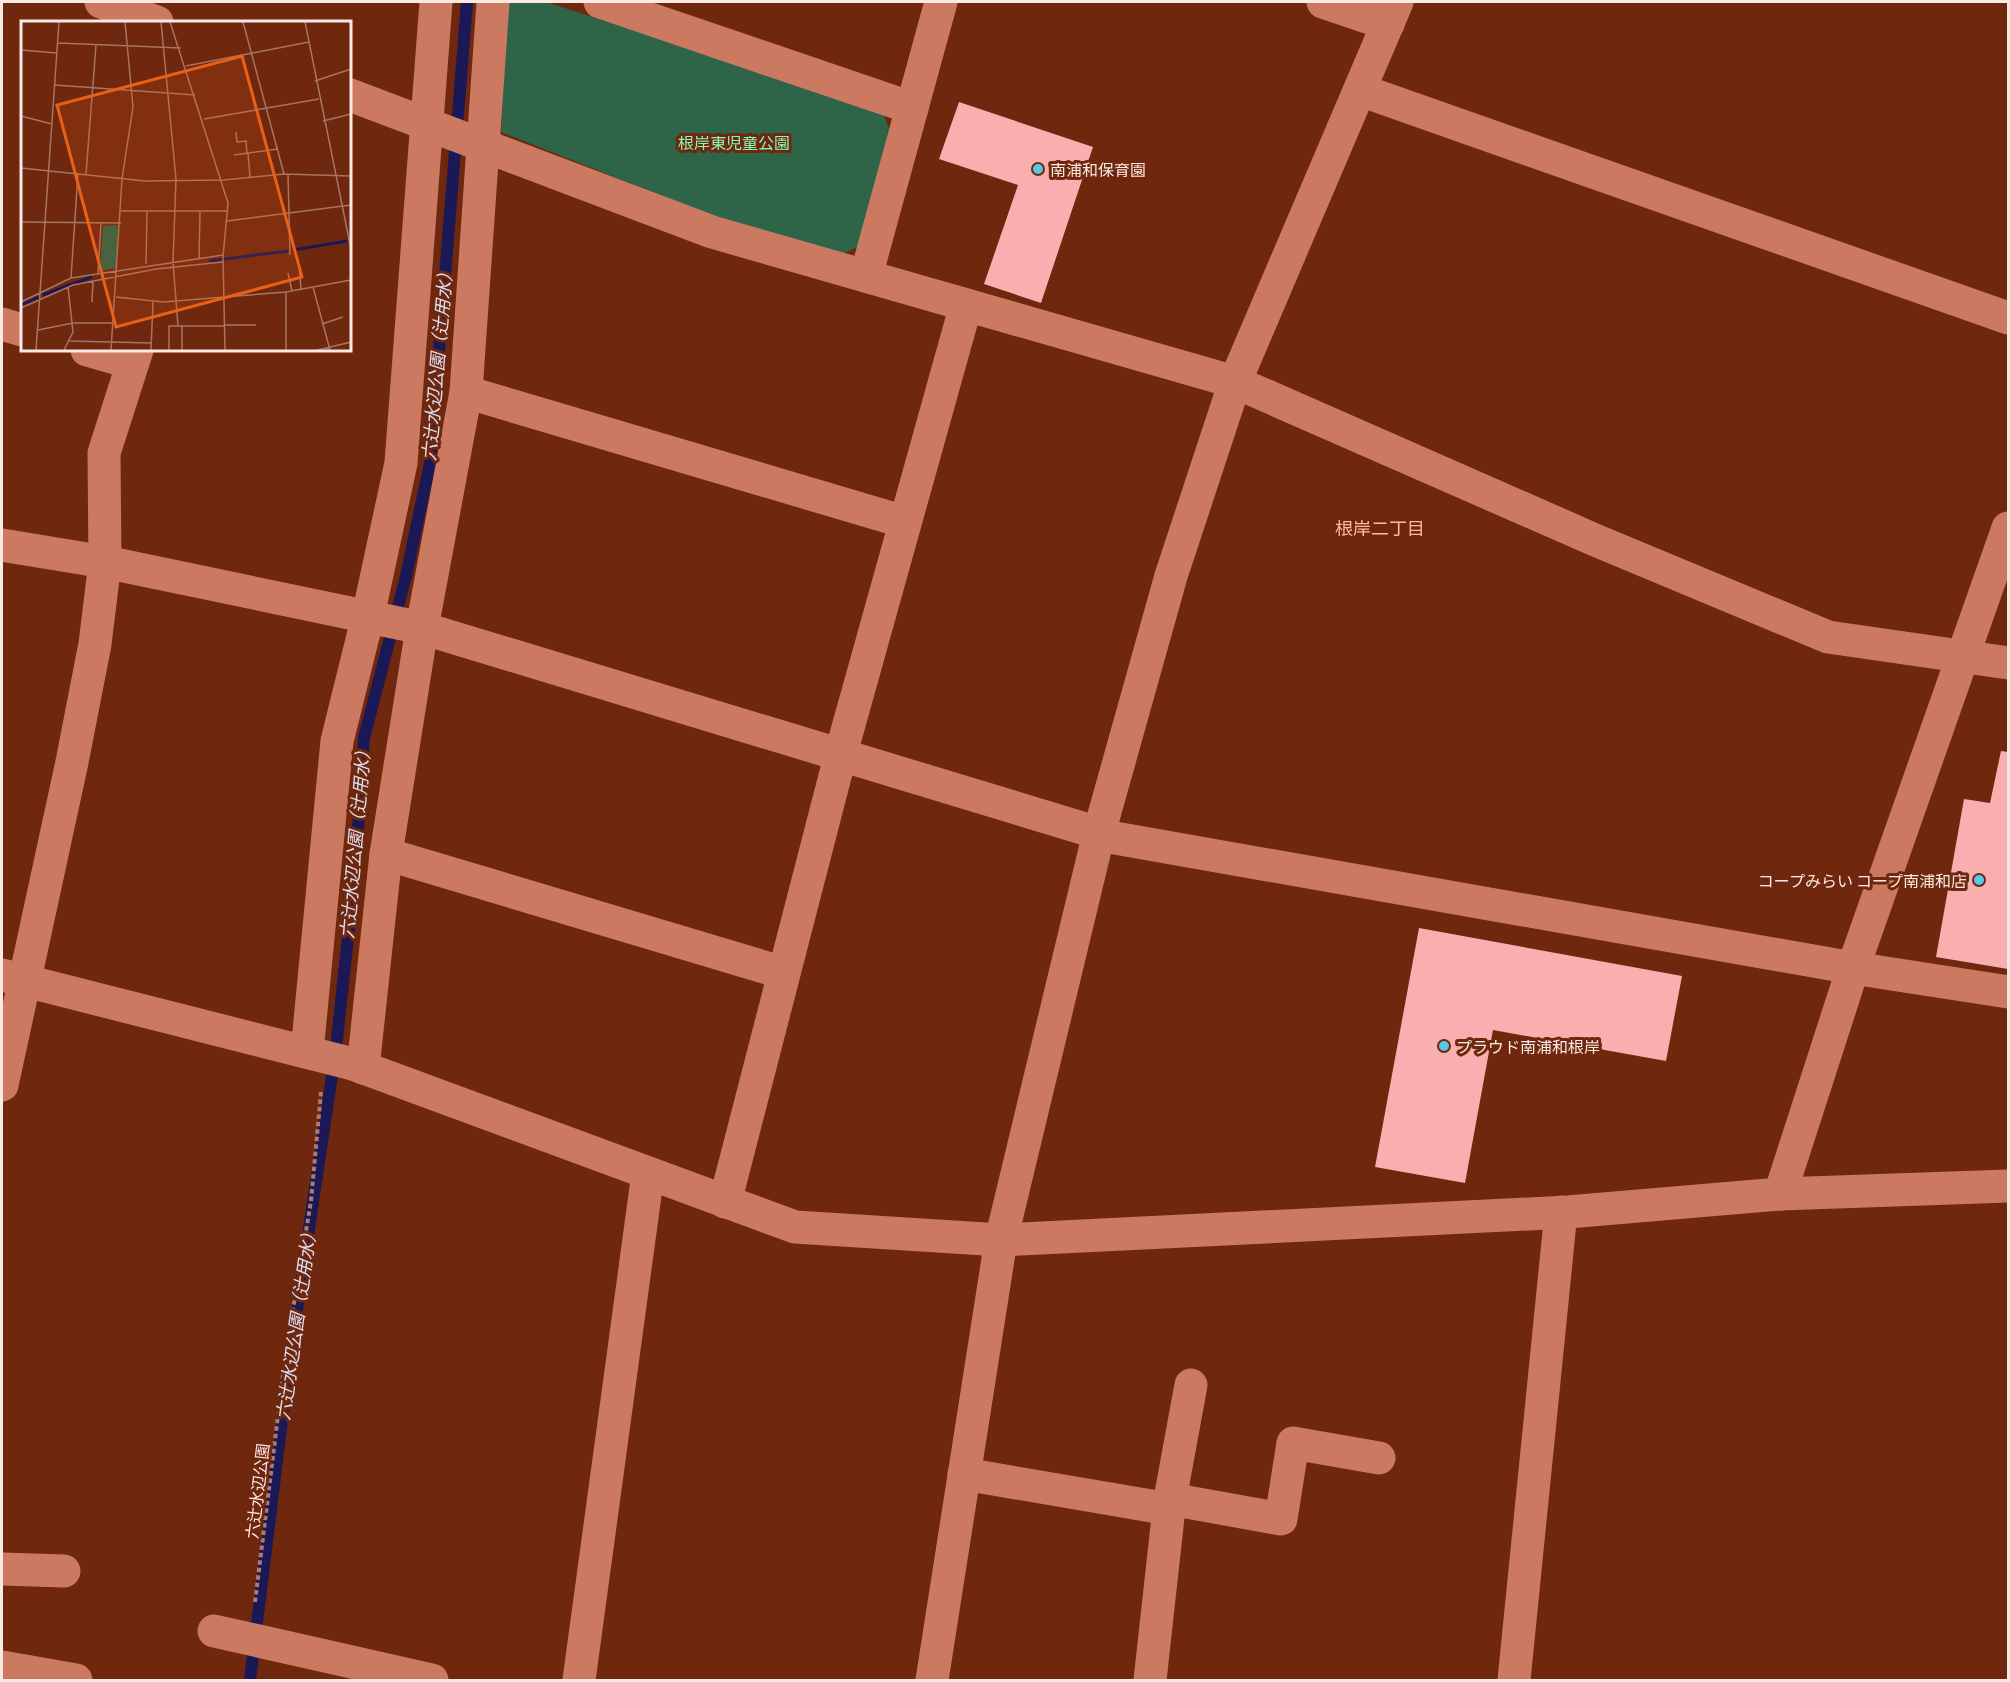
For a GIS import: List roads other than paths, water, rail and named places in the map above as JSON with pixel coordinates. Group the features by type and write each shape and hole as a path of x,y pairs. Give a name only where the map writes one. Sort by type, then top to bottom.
{"street":[{"path":"101,2 154,21"},
{"path":"333,1059 338,741 392,621 466,392 453,134 436,2"},
{"path":"333,1059 386,854 392,621 400,463 453,134 493,2"},
{"path":"600,2 912,108"},
{"path":"866,276 941,2"},
{"path":"932,1680 1001,1240 1099,833 1171,576 1235,382 1393,13 1323,2"},
{"path":"1360,90 2008,318"},
{"path":"351,95 712,232 1235,382 1595,540 1828,637 2008,663"},
{"path":"725,1202 841,753 966,305"},
{"path":"2,324 21,330"},
{"path":"2,1085 13,978 75,752 95,644 105,562 104,453 134,356 95,351"},
{"path":"466,392 905,522"},
{"path":"1780,1194 1852,968 1965,656 2008,528"},
{"path":"2,545 105,562 392,621 841,753 1099,833 1852,968 2008,992"},
{"path":"386,854 784,973"},
{"path":"13,978 333,1059 795,1227 1001,1240 1561,1212 1780,1194 2008,1186"},
{"path":"579,1680 648,1173"},
{"path":"1514,1680 1561,1212"},
{"path":"1150,1680 1170,1504 1191,1385"},
{"path":"964,1474 1281,1519 1293,1443 1379,1458"},
{"path":"2,1569 64,1571"},
{"path":"214,1631 432,1680"},
{"path":"2,1667 76,1680"}],"waterway":[{"name":"六辻水辺公園（辻用水）","path":"250,1680 290,1355 336,1049 355,872 364,738 406,576 430,463 467,2"}],"place":[{"name":"南浦和保育園","path":"1038,169"},
{"name":"コープみらい コープ南浦和店","path":"1979,880"},
{"name":"プラウド南浦和根岸","path":"1444,1046"}],"district":[{"name":"根岸二丁目","path":"1380,528"}],"park label":[{"name":"根岸東児童公園","path":"734,142"}]}
